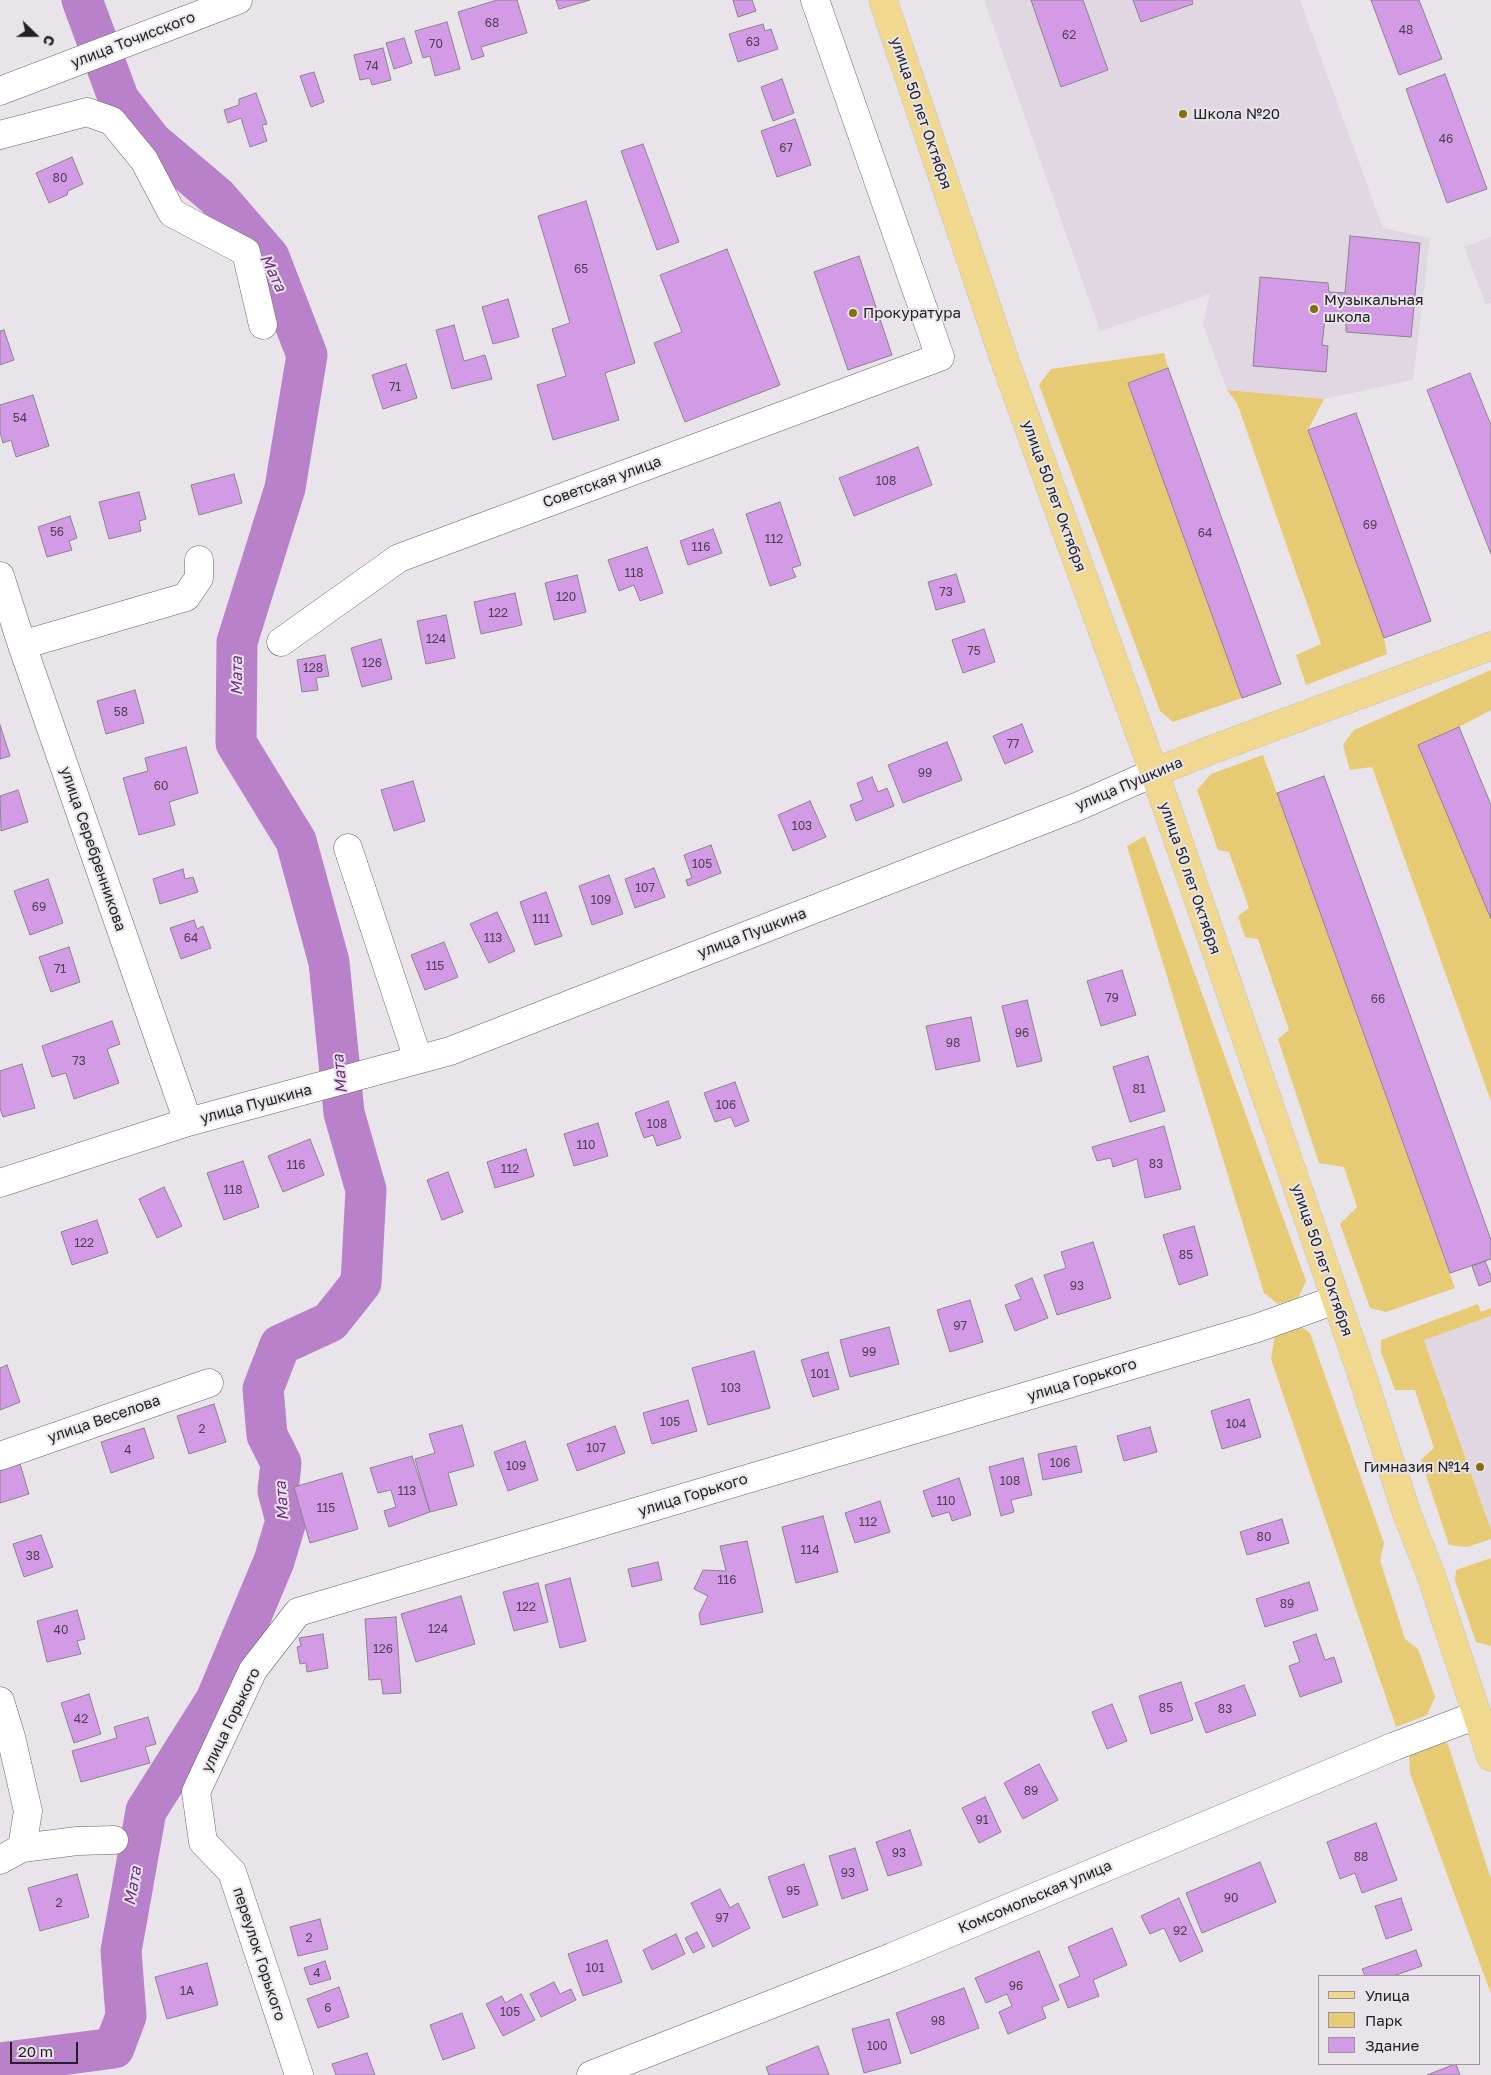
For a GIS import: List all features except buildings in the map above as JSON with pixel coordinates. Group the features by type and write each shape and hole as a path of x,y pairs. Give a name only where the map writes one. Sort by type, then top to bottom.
{"main road":[{"name":"улица 50 лет Октября","path":"883,0 1007,366 1171,820 1359,1366 1407,1514 1431,1575 1491,1757"},
{"name":"улица Пушкина","path":"1153,773 1491,646"}],"street":[{"name":"улица Точисского","path":"0,91 238,0"},
{"name":"Советская улица","path":"281,642 399,558 940,357 815,0"},
{"path":"0,135 87,112 112,121 144,160 172,213 246,252 263,325"},
{"path":"22,645 186,597 199,578 199,560"},
{"name":"улица Серебренникова","path":"0,576 22,645 188,1122"},
{"name":"улица Пушкина","path":"0,1183 188,1122 450,1050 1078,806 1153,773"},
{"path":"348,848 418,1060"},
{"name":"улица Горького","path":"203,1842 196,1792 253,1670 298,1612 1248,1330 1335,1300"},
{"name":"улица Веселова","path":"0,1456 209,1382"},
{"path":"0,1701 11,1737 28,1812 11,1854"},
{"name":"Комсомольская улица","path":"591,2075 901,1953 1395,1746 1477,1715"},
{"path":"11,1854 77,1841 114,1840"},
{"name":"переулок Горького","path":"203,1842 232,1872 299,2075"}],"shaded area":[{"name":"Школа №20","path":"984,0 1300,0 1383,228 1430,238 1413,380 1324,399 1227,390 1203,324 1210,294 1100,331"},
{"path":"1491,237 1491,303 1486,305 1464,247"},
{"name":"Гимназия №14","path":"1491,1316 1491,1530 1424,1339"}],"green space":[{"path":"1164,353 1168,368 1128,383 1242,698 1173,722 1160,711 1039,385 1051,369"},
{"path":"1227,390 1324,399 1308,430 1384,638 1387,654 1306,685 1296,655 1321,644 1237,403"},
{"path":"1491,670 1491,710 1419,745 1491,919 1491,1101 1372,767 1350,770 1343,745 1354,730"},
{"path":"1263,755 1455,1288 1386,1312 1370,1308 1340,1224 1357,1207 1344,1167 1319,1163 1278,1039 1289,1030 1258,939 1245,937 1238,916 1249,908 1229,852 1218,850 1197,790 1211,774"},
{"path":"1145,836 1306,1281 1298,1298 1278,1304 1264,1293 1127,846"},
{"path":"1478,1304 1481,1312 1491,1308 1491,1316 1424,1340 1491,1530 1491,1539 1467,1547 1449,1545 1421,1460 1434,1448 1415,1390 1395,1390 1381,1352 1381,1340"},
{"path":"1299,1325 1310,1333 1384,1543 1380,1560 1405,1639 1418,1649 1435,1697 1427,1715 1396,1727 1271,1359 1275,1334"},
{"path":"1491,1558 1491,1646 1476,1642 1455,1581 1456,1570"},
{"path":"1436,1737 1448,1744 1491,1879 1491,1994 1410,1773 1409,1752"}],"waterway":[{"name":"Мата","path":"0,2063 114,2048 126,2016 121,1951 146,1811 216,1700 274,1561 286,1521 278,1491 281,1463 267,1435 263,1389 280,1345 330,1322 361,1283 366,1190 344,1113 329,962 296,841 236,743 237,642 285,488 307,355 269,257 217,197 152,142 119,100 82,0"}],"place":[{"name":"Школа №20","path":"1183,114"},
{"name":"Музыкальная школа","path":"1314,309"},
{"name":"Прокуратура","path":"853,313"},
{"name":"Гимназия №14","path":"1480,1467"}]}
